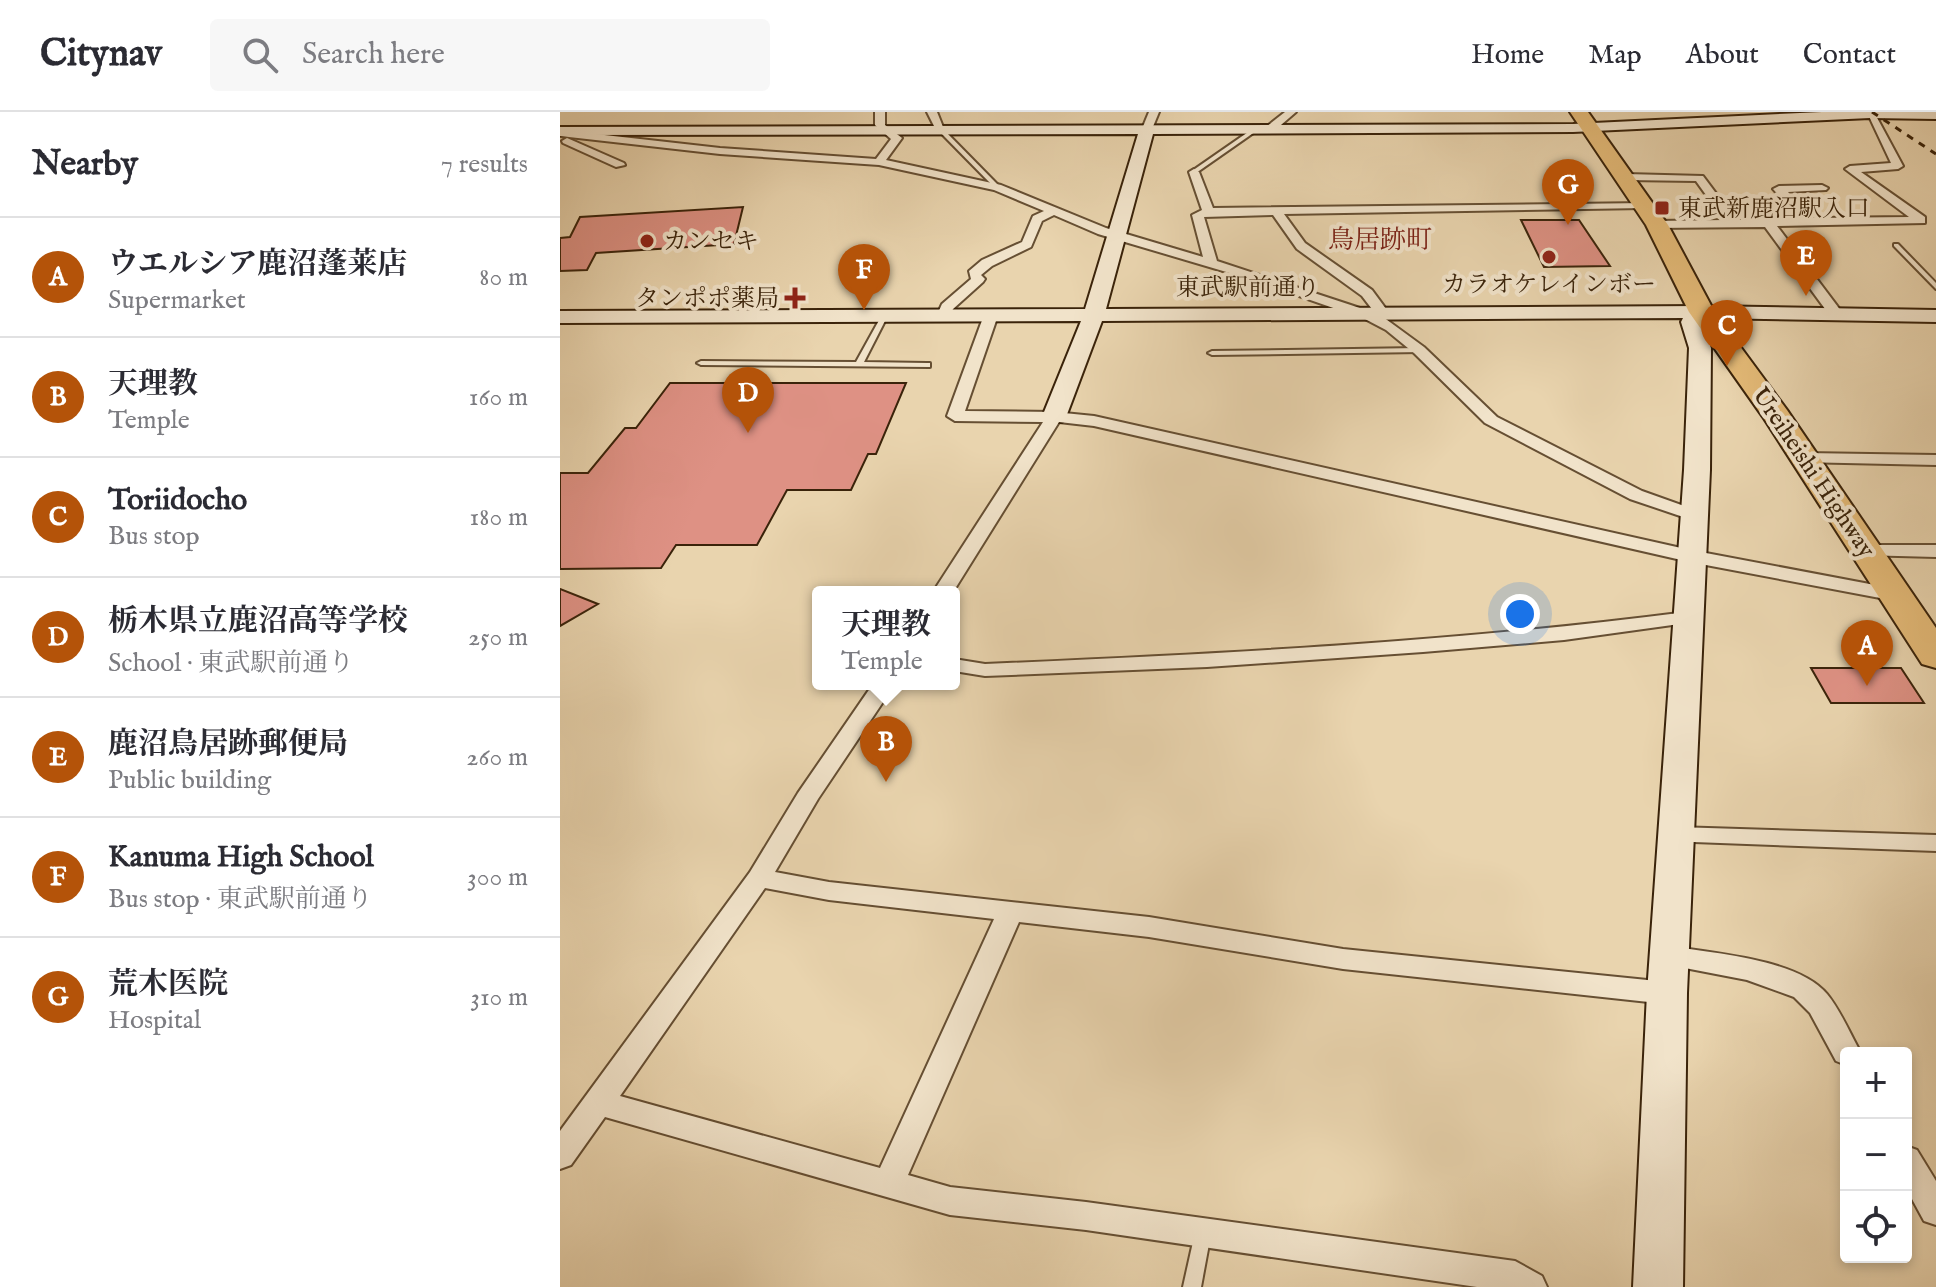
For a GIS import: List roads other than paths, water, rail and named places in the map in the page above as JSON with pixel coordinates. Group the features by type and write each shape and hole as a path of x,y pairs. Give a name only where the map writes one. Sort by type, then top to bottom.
{"highway":[{"name":"Ureiheishi Highway","path":"1584,120 1657,225 1702,312 1805,458 1936,656"}],"street":[{"path":"879,162 897,138 879,124 880,112"},
{"path":"932,112 941,130"},
{"path":"1263,129 1291,112"},
{"path":"1657,225 1921,220 1850,169 1898,166 1870,114"},
{"path":"560,134 941,130 1151,121 1263,129 1934,114"},
{"path":"947,586 1054,417 1094,314 1151,121"},
{"path":"560,134 720,151 879,162 997,187 1119,236 1371,313 1419,350 1491,420 1636,495 1695,516"},
{"path":"560,134 620,165"},
{"path":"1194,172 1209,212"},
{"path":"1626,177 1699,178 1732,223"},
{"path":"1809,222 1779,189 1822,188"},
{"path":"1211,263 1198,215 1209,212 1644,205"},
{"path":"1796,208 1811,208"},
{"path":"944,315 947,307 978,279 974,274 987,263 1027,244 1037,219 1054,210"},
{"path":"1276,211 1301,246 1367,293 1371,313"},
{"path":"1768,222 1836,314"},
{"path":"1658,1287 1667,993 1690,556 1695,516 1700,348 1691,322 1702,312"},
{"name":"東武駅前通り","path":"560,317 1702,312 1936,316"},
{"path":"991,315 955,416 1054,417 1094,421 1690,556 1896,595"},
{"path":"1805,458 1936,460"},
{"path":"1867,551 1936,551"},
{"path":"960,666 985,670 1207,661 1564,634 1687,618"},
{"path":"560,1156 759,878 807,798 880,690"},
{"path":"1676,835 1936,843"},
{"path":"759,878 829,891 1149,927 1343,959 1667,993"},
{"path":"889,1183 1011,911"},
{"path":"1669,956 1753,971 1789,983 1814,997 1843,1047"},
{"path":"597,1102 950,1201 1515,1277 1530,1287"},
{"path":"1912,1169 1936,1211"}],"lane":[{"path":"1194,172 1263,129"},
{"path":"941,130 997,187"},
{"path":"1896,245 1936,287"},
{"path":"859,364 885,315"},
{"path":"1212,353 1419,350"},
{"path":"701,363 927,365"},
{"path":"1192,1287 1203,1233"}],"railway":[{"path":"1872,112 1936,154"}],"place":[{"name":"東武新鹿沼駅入口","path":"1662,208"},
{"name":"荒木医院","path":"1568,225"},
{"name":"カンセキ","path":"647,241"},
{"name":"カラオケレインボー","path":"1549,257"},
{"name":"鹿沼鳥居跡郵便局","path":"1806,296"},
{"name":"タンポポ薬局","path":"795,298"},
{"name":"Kanuma High School","path":"864,310"},
{"name":"Toriidocho","path":"1727,366"},
{"name":"栃木県立鹿沼高等学校","path":"748,433"},
{"name":"ウエルシア鹿沼蓬莱店","path":"1867,686"},
{"name":"天理教","path":"886,782"}],"district":[{"name":"鳥居跡町","path":"1380,239"}]}
